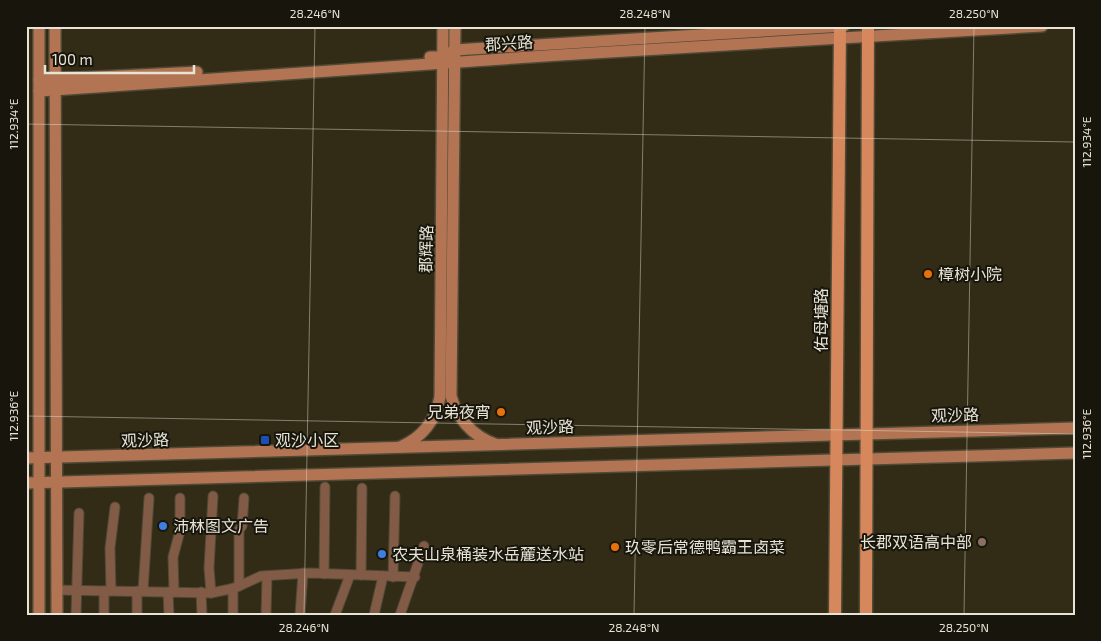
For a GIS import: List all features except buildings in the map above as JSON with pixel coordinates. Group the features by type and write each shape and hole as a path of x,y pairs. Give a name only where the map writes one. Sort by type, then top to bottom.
{"main road":[{"path":"39,26 40,383 32,458 39,615"},
{"path":"55,26 54,458 56,615"},
{"name":"郡辉路","path":"393,449 411,442 424,432 436,414 440,397 443,212 442,26"},
{"name":"郡辉路","path":"456,26 451,396 456,411 466,425 481,437 498,445"},
{"name":"郡兴路","path":"442,60 455,50 841,30 868,32 1042,26"},
{"name":"郡兴路","path":"39,86 442,60 455,63 841,30"},
{"name":"佑母塘路","path":"835,615 841,30"},
{"path":"866,615 868,32"},
{"name":"观沙路","path":"32,458 1075,428"},
{"path":"32,483 1075,453"}],"street":[{"path":"324,574 325,487"},
{"path":"361,575 362,488"},
{"path":"211,593 209,568 213,496"},
{"path":"394,576 395,496"},
{"path":"137,615 149,498"},
{"path":"169,615 173,557 180,531 180,498"},
{"path":"234,615 239,530 242,526 244,498"},
{"path":"104,615 108,591 110,548 115,507"},
{"path":"76,615 79,513"},
{"path":"400,615 415,577 424,546"},
{"path":"56,590 211,593 236,587 266,576 303,573 415,577"},
{"path":"300,615 303,573"},
{"path":"335,615 350,575"},
{"path":"266,576 266,615"},
{"path":"374,615 383,576"},
{"path":"201,592 202,615"}],"place":[{"name":"樟树小院","path":"928,274"},
{"name":"兄弟夜宵","path":"501,412"},
{"name":"观沙小区","path":"265,440"},
{"name":"沛林图文广告","path":"163,526"},
{"name":"长郡双语高中部","path":"982,542"},
{"name":"玖零后常德鸭霸王卤菜","path":"615,547"},
{"name":"农夫山泉桶装水岳麓送水站","path":"382,554"}]}
